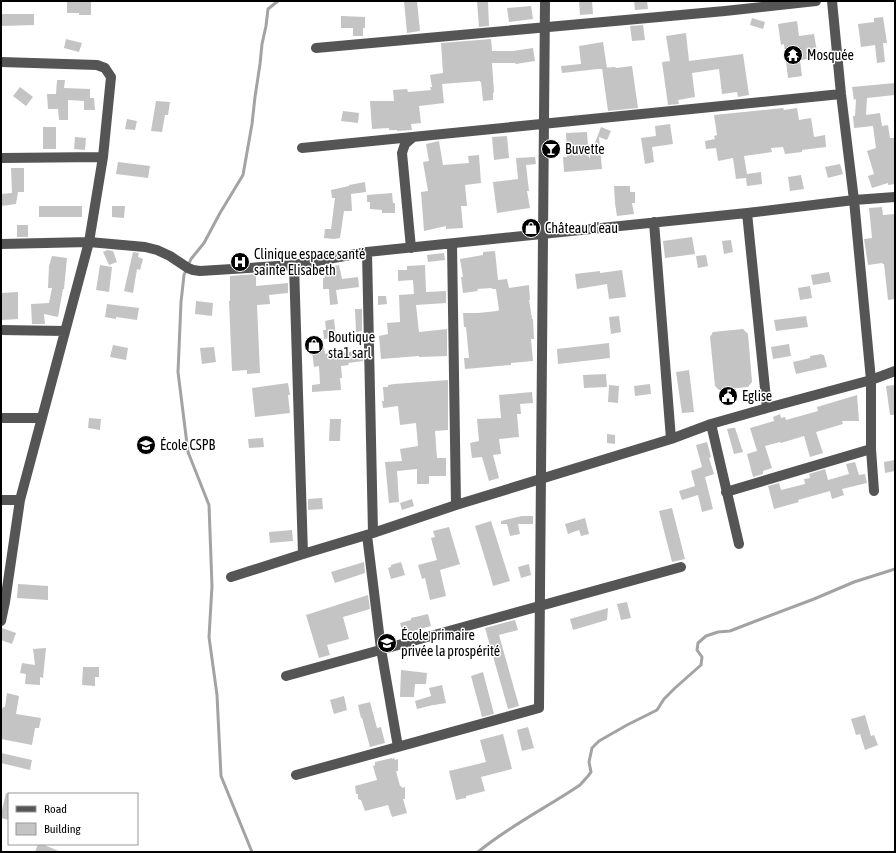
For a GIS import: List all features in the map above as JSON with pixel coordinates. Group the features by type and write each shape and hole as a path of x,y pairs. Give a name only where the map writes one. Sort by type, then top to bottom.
{"street":[{"path":"296,775 539,708 545,1"},
{"path":"316,48 545,28 725,6 816,1"},
{"path":"832,1 841,94 854,200 871,380 871,449 874,491"},
{"path":"1,62 97,65 105,68 110,77 103,157 89,242 20,500 1,621"},
{"path":"302,148 841,94"},
{"path":"411,248 402,153 405,144 412,138"},
{"path":"1,158 103,157"},
{"path":"1,244 89,242 144,247 170,256 188,268 200,271 294,265 366,252 854,200 895,197"},
{"path":"747,212 767,408"},
{"path":"654,222 671,439"},
{"path":"452,244 456,505"},
{"path":"366,252 370,534 381,649 398,747"},
{"path":"294,265 303,554"},
{"path":"1,330 65,331"},
{"path":"231,578 456,505 671,439 711,424 871,380 895,371"},
{"path":"1,418 42,418"},
{"path":"711,424 739,544"},
{"path":"726,492 871,449"},
{"path":"1,500 20,500"},
{"path":"286,676 681,567"}],"building":[{"path":"67,1 91,1 91,15 67,13"},
{"path":"404,1 417,1 420,31 407,33"},
{"path":"477,1 488,1 489,26 479,27"},
{"path":"579,1 592,1 593,14 580,15"},
{"path":"634,1 647,1 648,9 635,10"},
{"path":"531,6 533,19 509,22 507,8"},
{"path":"2,14 34,14 34,25 1,26"},
{"path":"341,16 365,17 363,36 353,36 353,28 341,28"},
{"path":"883,17 887,43 883,43 885,62 877,63 875,45 861,47 858,24 874,22 874,18"},
{"path":"752,18 765,22 763,29 750,25"},
{"path":"797,21 799,36 814,34 818,58 800,60 802,76 788,78 784,44 781,45 778,24"},
{"path":"643,25 645,40 632,41 630,26"},
{"path":"686,33 689,61 743,54 749,95 738,97 737,92 722,94 719,69 692,73 695,97 678,100 679,104 668,105 662,62 670,61 666,36"},
{"path":"66,39 82,43 79,52 64,48"},
{"path":"491,39 492,51 513,51 533,48 535,61 516,64 492,63 494,92 493,100 483,101 480,81 442,84 444,103 419,106 421,123 411,124 412,130 397,131 389,130 389,128 372,129 370,101 394,101 393,90 407,89 408,92 431,90 430,75 443,73 441,43"},
{"path":"603,42 607,68 562,73 561,66 581,64 579,46"},
{"path":"632,66 638,108 608,111 602,68"},
{"path":"57,80 65,80 64,88 90,89 90,98 94,98 95,110 84,110 84,101 68,100 68,120 59,120 58,109 48,109 47,94 56,94"},
{"path":"895,83 895,95 867,98 866,115 880,113 882,126 888,125 890,138 895,138 895,184 888,185 888,183 872,188 868,176 874,174 867,151 876,148 873,126 854,128 853,116 855,116 856,99 854,100 852,87"},
{"path":"20,87 33,97 26,106 13,96"},
{"path":"156,101 170,102 168,115 165,115 162,132 151,131"},
{"path":"783,108 784,110 797,108 799,120 811,118 814,137 825,135 826,147 785,154 783,147 771,148 772,152 744,156 747,174 761,172 762,184 747,186 746,178 736,179 733,158 718,161 716,148 706,149 705,141 715,139 714,136 717,135 714,115"},
{"path":"343,111 359,113 358,123 341,121"},
{"path":"127,119 137,121 135,130 125,129"},
{"path":"670,124 673,144 652,147 654,162 645,164 641,138 656,136 655,126"},
{"path":"43,127 56,127 56,149 43,149"},
{"path":"601,127 611,131 607,140 599,137 602,169 564,172 563,157 567,157 566,133 587,132 589,159"},
{"path":"507,136 509,158 494,160 492,137"},
{"path":"75,137 86,138 85,150 74,149"},
{"path":"439,141 443,165 469,163 468,156 479,155 481,183 465,185 467,206 461,206 463,228 446,229 446,226 424,231 421,192 428,191 423,162 429,161 426,144"},
{"path":"535,157 536,164 526,165 529,191 527,191 530,208 497,213 493,182 518,179 516,158"},
{"path":"118,162 150,166 148,178 116,174"},
{"path":"840,164 843,174 828,178 825,167"},
{"path":"11,168 24,168 24,192 18,192 16,204 1,206 1,194 12,193"},
{"path":"801,175 804,189 790,191 788,177"},
{"path":"365,182 366,192 351,194 352,211 344,211 340,238 324,238 325,229 331,229 335,198 332,198 331,190"},
{"path":"614,186 630,186 630,192 635,192 635,203 632,203 634,214 617,216"},
{"path":"392,193 393,203 395,203 395,213 382,213 382,210 370,209 370,202 367,202 367,195"},
{"path":"39,206 82,206 82,217 39,217"},
{"path":"112,206 125,206 124,218 112,217"},
{"path":"882,207 883,215 895,214 895,299 888,300 884,264 868,265 864,239 872,238 869,208"},
{"path":"17,225 28,225 28,237 17,237"},
{"path":"692,237 695,254 665,258 663,241"},
{"path":"731,240 733,252 724,254 722,241"},
{"path":"107,250 113,251 117,262 109,265 103,252"},
{"path":"495,251 498,280 507,279 509,288 529,285 529,300 533,319 534,339 531,339 533,361 511,363 511,365 465,369 464,358 469,358 463,313 478,313 499,310 496,289 477,289 478,291 463,293 461,277 463,277 460,259 483,255 483,252"},
{"path":"133,252 139,253 138,257 143,259 140,270 137,269 133,293 124,291"},
{"path":"444,253 445,260 428,262 427,255"},
{"path":"706,255 708,266 698,268 696,256"},
{"path":"52,256 67,258 64,289 58,317 44,314 45,324 32,324 31,304 49,303 52,288 48,288 49,266"},
{"path":"100,265 112,267 109,292 96,290"},
{"path":"339,265 342,279 358,277 359,287 336,290 338,304 330,305 329,289 323,289 323,278 325,278 323,268"},
{"path":"425,265 426,292 446,291 446,303 416,305 419,332 447,329 447,356 419,356 381,359 379,336 388,334 387,323 400,322 399,295 414,294 413,280 398,281 398,270 407,270 407,266"},
{"path":"622,270 626,297 609,299 607,284 577,289 575,274"},
{"path":"829,272 831,282 813,285 811,275"},
{"path":"256,274 256,286 288,283 288,293 269,295 270,304 257,305 260,373 247,374 247,370 232,371 229,301 230,276"},
{"path":"810,286 812,298 800,300 798,288"},
{"path":"18,292 18,319 1,320 1,293"},
{"path":"378,296 386,296 387,304 378,305"},
{"path":"196,301 213,303 212,316 195,314"},
{"path":"107,304 139,308 137,320 105,317"},
{"path":"355,309 362,309 362,331 356,332"},
{"path":"619,316 621,332 611,334 609,317"},
{"path":"806,316 808,327 776,331 774,320"},
{"path":"334,319 336,337 324,339 323,330 326,330 325,321"},
{"path":"743,329 748,334 752,382 748,387 719,390 715,386 710,337 713,332"},
{"path":"323,342 325,354 328,353 328,355 363,350 363,361 348,363 349,365 341,366 341,390 312,392 312,385 320,384 319,366 314,367 312,352 310,352 309,344"},
{"path":"609,343 610,358 558,364 557,349"},
{"path":"789,344 791,356 773,359 771,347"},
{"path":"113,345 128,348 126,360 110,357"},
{"path":"214,347 216,362 202,364 200,348"},
{"path":"824,355 827,367 796,374 793,362 810,358 810,356"},
{"path":"689,370 694,412 682,413 676,372"},
{"path":"606,374 607,387 584,388 583,375"},
{"path":"448,380 448,430 435,431 437,458 446,458 446,476 429,476 429,484 417,484 417,469 397,471 399,502 389,503 385,462 402,461 400,449 418,446 416,423 400,425 398,406 383,408 383,387 388,387 388,385 394,384"},
{"path":"288,383 290,413 255,417 252,388"},
{"path":"650,384 651,394 635,396 634,386"},
{"path":"609,385 619,386 618,403 608,402"},
{"path":"895,385 895,415 890,415 886,386"},
{"path":"532,392 533,403 520,404 521,414 517,414 519,437 499,439 501,454 493,455 499,478 489,481 482,457 472,458 470,443 479,441 477,419 501,418 499,395"},
{"path":"857,395 859,421 842,421 843,424 816,432 823,453 810,457 804,436 765,446 772,468 763,471 763,474 753,477 747,454 757,451 750,428 774,421 773,417 780,414 781,418 785,417 786,420 818,411 817,407"},
{"path":"89,418 101,419 100,430 88,428"},
{"path":"330,419 341,419 340,441 329,441"},
{"path":"735,428 743,452 734,454 727,429"},
{"path":"607,434 615,435 615,444 607,443"},
{"path":"263,438 264,447 249,448 248,439"},
{"path":"707,442 711,457 709,458 714,474 705,477 713,509 702,512 698,495 682,500 679,491 695,486 691,471 702,467 696,445"},
{"path":"895,460 895,471 885,473 884,462"},
{"path":"855,462 859,475 865,474 867,483 842,489 844,495 832,499 830,491 798,500 799,502 774,509 768,486 779,483 781,490 805,484 804,479 810,478 809,474 825,469 828,480 849,474 846,464"},
{"path":"322,498 323,509 308,510 308,499"},
{"path":"412,499 414,506 402,510 400,503"},
{"path":"672,508 685,559 672,562 659,511"},
{"path":"522,516 533,516 533,524 518,524 520,534 510,536 507,524 501,524 501,521"},
{"path":"585,518 589,534 581,536 579,530 568,534 565,524"},
{"path":"491,521 510,581 493,586 475,526"},
{"path":"449,527 460,564 440,570 446,596 430,600 425,578 422,579 418,565 437,560 431,538 435,537 433,531"},
{"path":"292,530 293,541 270,543 269,532"},
{"path":"364,562 365,573 335,583 331,572"},
{"path":"401,562 405,575 391,579 388,568 391,567 391,565"},
{"path":"529,564 531,575 521,578 518,567"},
{"path":"18,584 48,586 48,600 17,598"},
{"path":"368,595 370,609 343,617 349,639 327,645 330,655 319,658 306,615"},
{"path":"627,602 631,618 621,620 617,604"},
{"path":"608,608 607,620 573,630 570,619"},
{"path":"428,614 431,626 403,634 400,623 411,620 411,618"},
{"path":"515,620 518,630 499,635 519,706 508,709 485,628"},
{"path":"2,628 16,633 12,644 1,640"},
{"path":"46,648 43,678 40,677 40,685 25,684 26,674 20,673 22,663 35,665 33,649"},
{"path":"83,667 99,667 99,677 95,677 95,686 82,685"},
{"path":"401,670 427,673 426,684 415,684 414,697 400,697"},
{"path":"483,672 494,714 482,717 471,676"},
{"path":"442,685 446,703 417,709 415,701 431,696 429,688"},
{"path":"7,693 19,696 16,714 41,718 39,728 35,728 32,745 1,739 1,713 3,707 5,707"},
{"path":"344,696 347,710 334,714 330,700"},
{"path":"370,702 377,728 381,727 385,743 370,747 358,705"},
{"path":"865,715 871,736 874,735 878,745 865,750 860,734 856,735 851,719"},
{"path":"528,727 534,748 522,751 517,730"},
{"path":"503,734 512,769 481,777 485,791 456,800 449,771 486,762 480,740"},
{"path":"1,753 32,760 30,770 1,763"},
{"path":"398,759 398,771 396,771 400,786 402,788 405,787 405,799 403,799 407,813 392,817 388,805 365,811 361,800 358,799 358,794 356,794 355,786 377,780 373,766 375,765 375,762"},
{"path":"6,793 8,794 8,820 1,818"},
{"path":"38,845 44,845 61,852 35,852"}],"waterway":[{"path":"252,852 221,776 217,695 209,637 212,586 209,505 188,452 178,372 181,302 184,275 191,259 204,243 243,175 252,124 268,9 278,1"},
{"path":"478,852 515,825 580,785 591,772 589,762 592,748 599,741 657,710 664,699 701,665 702,657 697,650 698,643 706,636 718,632 730,631 854,582 895,569"}],"place":[{"name":"Mosquée","path":"793,55"},
{"name":"Buvette","path":"551,149"},
{"name":"Château d'eau","path":"531,228"},
{"name":"Clinique espace santé sainte Elisabeth","path":"240,262"},
{"name":"Boutique sta1 sarl","path":"314,345"},
{"name":"Eglise","path":"728,396"},
{"name":"École CSPB","path":"146,445"},
{"name":"École primaire privée la prospérité","path":"387,643"}]}
